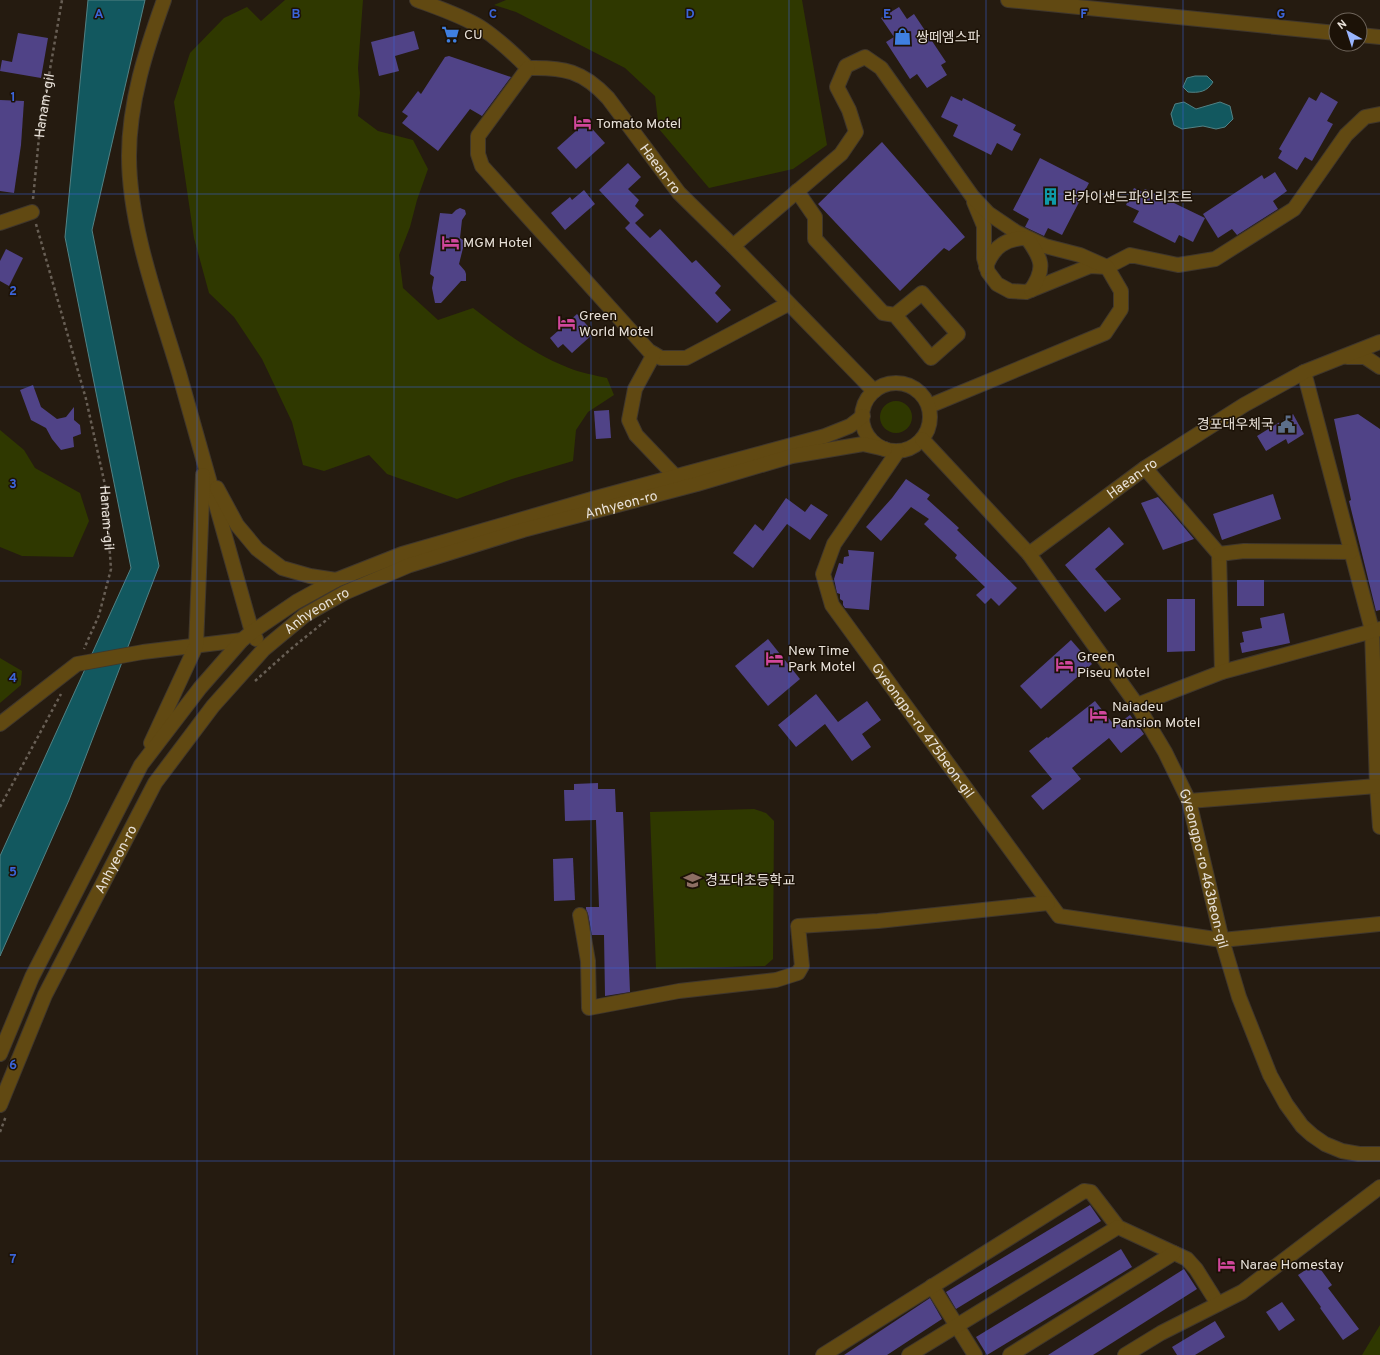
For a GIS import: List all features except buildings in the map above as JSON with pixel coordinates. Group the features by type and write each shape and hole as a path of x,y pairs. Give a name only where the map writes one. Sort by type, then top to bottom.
{"street":[{"path":"164,0 147,49 135,100 131,123 129,156 130,187 135,216 148,270 194,427 247,636 264,649"},
{"path":"417,0 435,3 482,28 505,46 528,68 478,136 478,154 482,166 649,351 661,358 686,358 788,304"},
{"path":"1008,0 1328,32"},
{"path":"1368,36 1380,37"},
{"path":"733,246 841,154 856,132 849,110 837,86 846,66 866,57 881,68 972,196 988,213 1027,238 1045,246 1080,255 1107,267 1121,291 1121,309 1105,333 929,406"},
{"name":"Haean-ro","path":"528,68 546,67 563,70 575,73 596,85 608,98 679,193 733,246 874,391"},
{"path":"972,196 984,226 984,258 988,272 997,284 1010,291 1026,292 1090,266 1107,267 1130,255 1178,265 1215,259 1294,209 1346,134 1365,117 1380,114"},
{"path":"797,191 815,217 816,239 883,313 895,315 931,358 958,334 922,293 895,315"},
{"path":"0,223 32,212"},
{"path":"986,267 990,257 996,249 1006,242 1018,238 1027,238"},
{"path":"1027,238 1037,250 1041,264 1039,278 1031,290"},
{"name":"Haean-ro","path":"1029,554 1145,468 1244,405 1304,372 1380,342"},
{"path":"654,354 634,389 629,420 636,435 676,477"},
{"path":"1343,356 1365,357 1380,368"},
{"path":"1304,372 1351,552 1376,629 1377,786 1380,827"},
{"path":"895,383 906,384 916,389 924,396 929,406 930,418 928,429 916,445 907,449 892,450 876,444 868,436 864,426 862,416 864,406 874,391 884,385 895,383"},
{"name":"Anhyeon-ro","path":"0,1054 32,977 139,770 200,688 247,636 296,602 336,580 402,554 543,512 825,436 850,426 862,416"},
{"path":"922,439 1029,554"},
{"name":"Anhyeon-ro","path":"4,1109 45,995 155,783 213,706 264,649 305,615 344,593 410,565 523,530 697,484 792,456 863,444 892,450"},
{"name":"Gyeongpo-ro 475beon-gil","path":"892,450 834,544 823,574 832,605 1048,903 1059,916 1222,940 1380,924"},
{"path":"203,463 236,525 256,549 282,568 310,576 336,580"},
{"path":"139,770 196,646 203,463"},
{"path":"1145,468 1219,554 1222,672"},
{"path":"1219,554 1244,551 1351,552"},
{"name":"Gyeongpo-ro 463beon-gil","path":"1029,554 1137,705 1165,752 1189,801 1222,940 1242,1004 1270,1075 1286,1104 1302,1126 1325,1144 1342,1151 1359,1154 1380,1154"},
{"path":"1137,705 1222,672 1376,629"},
{"path":"0,724 81,664 143,652 196,646 247,636"},
{"path":"1189,801 1377,786"},
{"path":"580,915 588,961 589,1008 679,991 776,980 798,973 802,966 798,926 878,920 1048,903"},
{"path":"1125,1355 1161,1333 1242,1292 1380,1187"},
{"path":"822,1355 1084,1191 1091,1192 1118,1227 1187,1259 1196,1269 1218,1304"},
{"path":"909,1355 1118,1227"},
{"path":"1010,1355 1174,1253"},
{"path":"932,1286 975,1355"}],"path":[{"name":"Hanam-gil","path":"62,0 40,127 32,212 86,399 104,485 111,569 100,615 81,664"},
{"path":"251,685 292,648 335,614"},
{"path":"0,807 62,691"},
{"path":"0,1132 4,1109"}],"green space":[{"path":"285,0 363,0 358,68 360,93 358,116 378,131 413,140 428,169 417,200 410,227 399,255 403,288 438,320 473,308 507,333 543,356 574,370 607,378 614,395 588,412 576,430 573,461 512,479 457,499 387,474 369,455 324,471 303,465 292,422 262,359 234,317 209,293 194,238 174,102 190,53 224,18 247,7 261,21"},
{"path":"506,0 802,0 827,145 793,169 709,188 659,129 655,96 625,68 516,12 494,5"},
{"path":"899,401 905,403 910,408 912,417 910,426 905,431 893,433 887,431 882,426 880,414 882,408 887,403"},
{"path":"0,430 24,450 35,468 80,493 89,521 73,557 22,556 0,547"},
{"path":"0,658 22,671 21,685 0,703"},
{"path":"754,809 766,813 774,821 773,959 765,966 656,969 650,812"},
{"path":"1380,1325 1380,1355 1362,1355"}],"water":[{"path":"88,0 145,0 92,230 159,566 69,800 0,956 0,856 131,568 65,237"},
{"path":"1207,76 1213,82 1205,90 1188,92 1183,87 1187,78"},
{"path":"1184,102 1196,109 1220,102 1230,106 1233,119 1225,127 1216,129 1203,126 1182,129 1174,125 1171,114 1175,104"}],"place":[{"name":"CU","path":"451,34"},
{"name":"쌍떼엠스파","path":"903,37"},
{"name":"Tomato Motel","path":"583,123"},
{"name":"라카이샌드파인리조트","path":"1051,197"},
{"name":"MGM Hotel","path":"450,242"},
{"name":"Green World Motel","path":"566,323"},
{"name":"경포대우체국","path":"1287,424"},
{"name":"New Time Park Motel","path":"775,658"},
{"name":"Green Piseu Motel","path":"1064,664"},
{"name":"Naiadeu Pansion Motel","path":"1099,714"},
{"name":"경포대초등학교","path":"692,880"},
{"name":"Narae Homestay","path":"1227,1264"}]}
